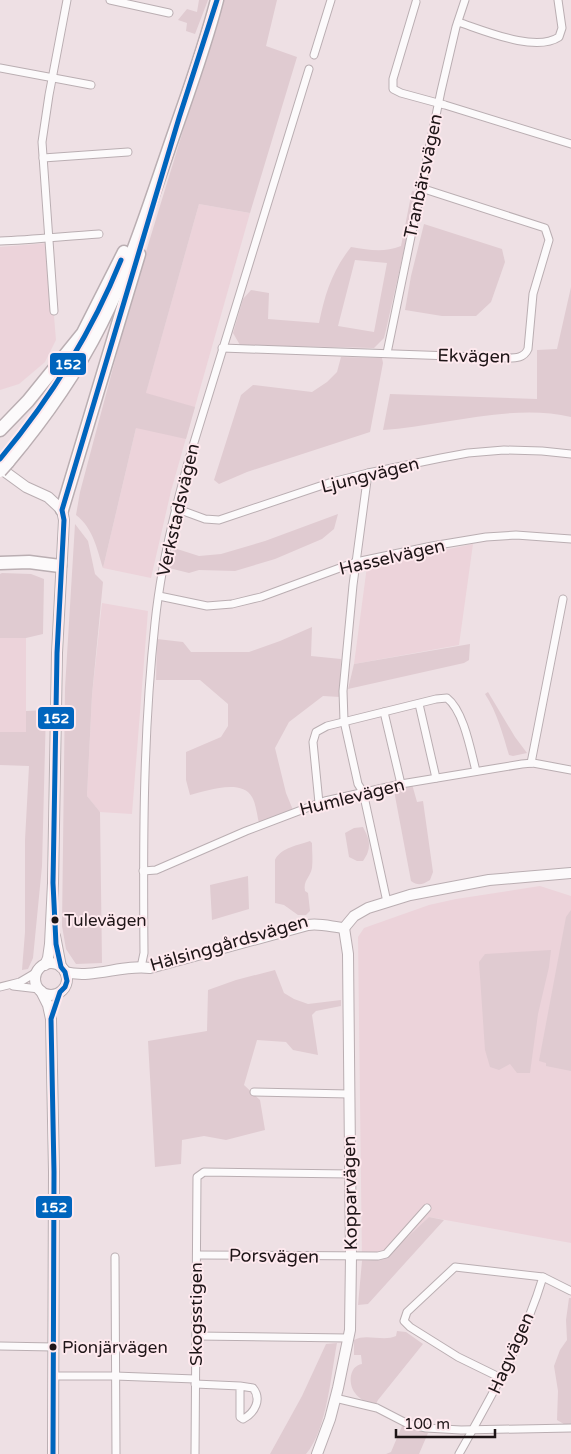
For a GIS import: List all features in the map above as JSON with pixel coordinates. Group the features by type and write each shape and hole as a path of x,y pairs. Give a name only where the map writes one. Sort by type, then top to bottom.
{"highway":[{"path":"3,463 77,353 102,305 156,166 210,0"},
{"path":"62,510 217,0"},
{"path":"3,463 46,414 71,377 105,317 137,239 180,118"},
{"path":"0,430 28,401 83,333 124,252"},
{"path":"0,564 29,562 60,566"}],"street":[{"path":"54,311 43,158 44,128 67,0"},
{"path":"110,0 169,13"},
{"path":"314,55 331,0"},
{"name":"Tranbärsvägen","path":"387,353 438,103 465,0"},
{"path":"458,22 522,42 549,42 559,37 562,28 558,0"},
{"path":"416,2 394,79 393,89 571,144"},
{"path":"0,68 91,85"},
{"name":"Verkstadsvägen","path":"142,967 144,953 145,762 158,596 175,508 222,348 241,293 309,69"},
{"path":"43,158 128,152"},
{"name":"Ekvägen","path":"222,348 508,358 522,356 528,350 533,294 549,240 545,228 421,188"},
{"path":"0,241 37,240 99,234"},
{"name":"Ljungvägen","path":"175,508 205,519 219,520 332,482 368,473 474,453 514,450 571,454"},
{"path":"3,463 26,487 48,497 62,510 64,520 60,566 57,653 53,882 50,944 48,958 41,968 36,981 48,1005 51,1019 54,1172 53,1454"},
{"path":"368,473 342,690 344,721 358,784 363,792 387,902"},
{"name":"Hasselvägen","path":"158,596 207,606 232,604 261,597 356,562 432,546 486,537 516,535 571,539"},
{"path":"531,763 563,600"},
{"path":"319,803 313,746 314,736 322,727 446,698 452,701 460,718 476,772"},
{"path":"419,704 436,778"},
{"path":"384,712 401,784"},
{"name":"Humlevägen","path":"143,871 161,868 246,831 319,803 363,792 531,763 571,770"},
{"path":"344,928 354,916 368,908 410,895 464,884 571,873"},
{"path":"51,1019 67,981 56,944 53,882"},
{"name":"Hälsinggårdsvägen","path":"63,969 76,975 156,967 308,925 344,928"},
{"name":"Kopparvägen","path":"318,1454 335,1398 350,1330 348,954 344,928"},
{"path":"10,986 20,982 41,968 53,964 63,969"},
{"name":"Hälsinggårdsvägen","path":"63,990 90,974"},
{"path":"0,987 10,986 40,990 51,995 63,990"},
{"path":"254,1092 349,1094"},
{"name":"Skogsstigen","path":"195,1454 197,1177 204,1172 350,1174"},
{"name":"Porsvägen","path":"197,1255 378,1256 386,1254 427,1208"},
{"path":"115,1257 116,1454"},
{"path":"501,1378 458,1357 410,1327 404,1320 407,1312 453,1268 543,1276 571,1291"},
{"name":"Hagvägen","path":"460,1454 501,1378 520,1338 543,1276"},
{"path":"197,1336 347,1338"},
{"path":"0,1346 53,1347"},
{"path":"53,1376 115,1376 195,1381 252,1387 258,1396 258,1402 253,1410 242,1419 240,1417 240,1386"},
{"path":"335,1398 377,1408 416,1426 438,1430 571,1428"}],"shaded area":[{"path":"199,0 208,0 195,34 186,31 187,23 178,20 187,9 197,12"},
{"path":"223,0 277,0 266,46 297,57 250,213 199,204 146,393 195,407 186,439 136,428 103,568 87,526 76,515 80,492 130,304"},
{"path":"412,191 417,192 384,338 374,348 240,345 233,333 243,299 251,290 269,293 268,319 319,323 330,283 344,256 351,247 382,250 401,246","holes":["355,260 387,263 374,332 338,326"]},
{"path":"199,204 250,213 171,491 151,578 103,568 136,428"},
{"path":"424,224 502,249 505,262 491,302 476,316 442,316 405,310"},
{"path":"48,243 56,340 45,362 19,384 0,390 0,247"},
{"path":"571,287 571,417 549,413 502,414 383,430 390,394 537,399 537,350 557,349"},
{"path":"341,357 382,358 383,363 370,432 247,472 219,484 214,480 241,395 253,385 312,392 327,382 337,372"},
{"path":"338,514 334,529 322,539 275,559 235,571 199,570 189,573 169,568 174,548 199,556 221,554 265,541"},
{"path":"75,524 88,541 95,574 103,582 92,695 87,796 100,812 102,963 76,964 66,949 62,926 65,688"},
{"path":"473,544 459,645 354,664 367,566"},
{"path":"0,574 31,574 44,579 43,634 26,638 0,638"},
{"path":"102,603 148,611 132,814 100,812 87,796 92,695"},
{"path":"312,627 311,656 341,659 340,697 323,696 289,722 275,748 286,793 293,810 259,823 252,797 247,791 240,788 223,787 190,795 186,780 186,752 221,737 228,726 228,704 200,680 156,680 157,639 183,642 191,652 249,652"},
{"path":"0,638 26,638 26,733 0,732"},
{"path":"470,644 469,660 464,663 348,689 354,664"},
{"path":"488,692 527,753 509,755 496,716 485,694"},
{"path":"46,710 42,866 33,958 28,969 22,970 25,932 25,840 29,766 0,765 0,732 26,732 26,711"},
{"path":"412,784 417,802 423,801 433,872 430,880 420,884 411,881 395,796 398,788"},
{"path":"363,827 369,848 363,861 357,861 349,857 345,833 354,828"},
{"path":"310,841 312,843 312,868 306,882 305,891 308,893 310,911 306,915 298,915 284,905 275,903 275,860 285,850"},
{"path":"248,876 249,909 212,920 210,885"},
{"path":"540,886 571,896 571,1243 429,1217 384,1259 362,1261 358,937 364,928 429,905"},
{"path":"571,910 571,1071 546,1066 546,1063 539,1061 566,917"},
{"path":"551,950 538,1014 530,1073 517,1073 510,1064 499,1070 490,1067 485,1050 479,962 485,954"},
{"path":"275,970 284,993 294,999 308,1004 341,1000 341,1006 316,1011 312,1015 318,1055 293,1050 286,1042 257,1040 244,1085 260,1100 265,1130 226,1140 204,1136 182,1140 181,1164 155,1167 148,1041 207,1031 208,990 236,980"},
{"path":"429,1217 444,1220 368,1304 358,1305 362,1261 384,1259"},
{"path":"569,1298 571,1298 571,1426 569,1427 557,1420 558,1391 554,1366 560,1350 567,1340 566,1320"},
{"path":"397,1331 406,1332 423,1344 375,1406 359,1397 351,1385 351,1376 354,1368 362,1364 361,1355 354,1355 354,1340 364,1337 391,1338 396,1336"},
{"path":"337,1343 327,1401 319,1431 313,1444 306,1454 270,1454 302,1396 326,1344"},
{"path":"402,1426 428,1433 419,1454 386,1454 391,1452"}],"transit line":[{"name":"152","path":"53,1454 54,1172 51,1019 60,992 65,987 67,981 65,972 61,967 56,944 53,883 57,653 64,520 62,510 179,118 217,0"},
{"name":"152","path":"0,459 53,389 97,314 121,260"}],"place":[{"name":"Tulevägen","path":"55,920"},
{"name":"Pionjärvägen","path":"53,1347"}]}
